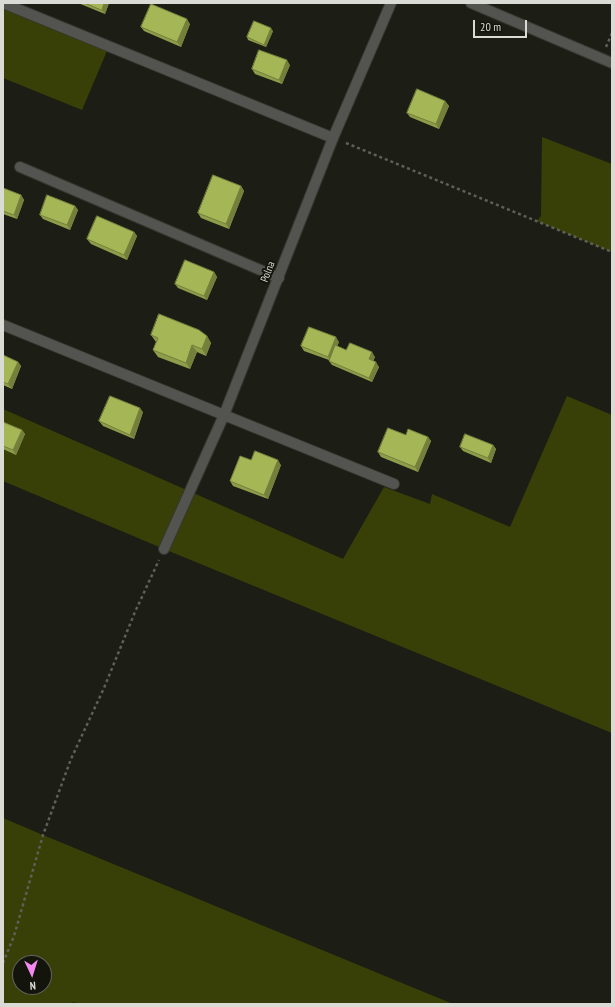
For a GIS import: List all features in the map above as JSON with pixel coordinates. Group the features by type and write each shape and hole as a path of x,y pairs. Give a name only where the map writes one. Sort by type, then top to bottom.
{"street":[{"path":"3,3 333,138"},
{"name":"Polna","path":"164,549 224,415 333,138 391,3"},
{"path":"471,3 612,63"},
{"path":"20,168 279,278"},
{"path":"3,325 394,484"}],"path":[{"path":"333,138 612,252"},
{"path":"3,963 14,936 43,834 71,759 104,688 135,612 164,549"}],"green space":[{"path":"3,9 107,51 82,110 3,78"},
{"path":"542,137 612,164 612,252 537,221 541,216"},
{"path":"567,396 612,415 612,733 164,549 3,481 3,409 343,559 384,487 430,504 432,494 510,527"},
{"path":"3,818 453,1004 79,1004 73,1002 72,1004 3,1004"}],"building":[{"path":"85,3 104,3 102,10"},
{"path":"151,4 187,19 177,42 141,27"},
{"path":"254,21 271,28 264,45 247,37"},
{"path":"259,50 287,60 279,80 252,69"},
{"path":"417,89 445,101 436,124 407,113"},
{"path":"213,175 241,186 226,224 198,213"},
{"path":"3,188 21,195 14,215 3,211"},
{"path":"47,195 75,206 67,225 40,215"},
{"path":"97,216 134,232 124,255 87,239"},
{"path":"185,260 214,272 204,296 175,284"},
{"path":"159,314 199,330 207,336 202,349 192,345 186,363 153,350 158,338 151,335"},
{"path":"309,327 336,337 328,357 301,346"},
{"path":"350,343 372,352 369,359 376,362 369,378 329,361 335,345 346,350"},
{"path":"3,355 18,362 8,384 3,382"},
{"path":"110,396 140,408 130,435 99,421"},
{"path":"3,422 22,430 13,450 3,446"},
{"path":"388,428 406,435 408,429 428,437 415,467 378,452"},
{"path":"465,434 493,445 488,458 460,447"},
{"path":"255,451 278,460 264,495 230,481 240,456 251,460"}]}
